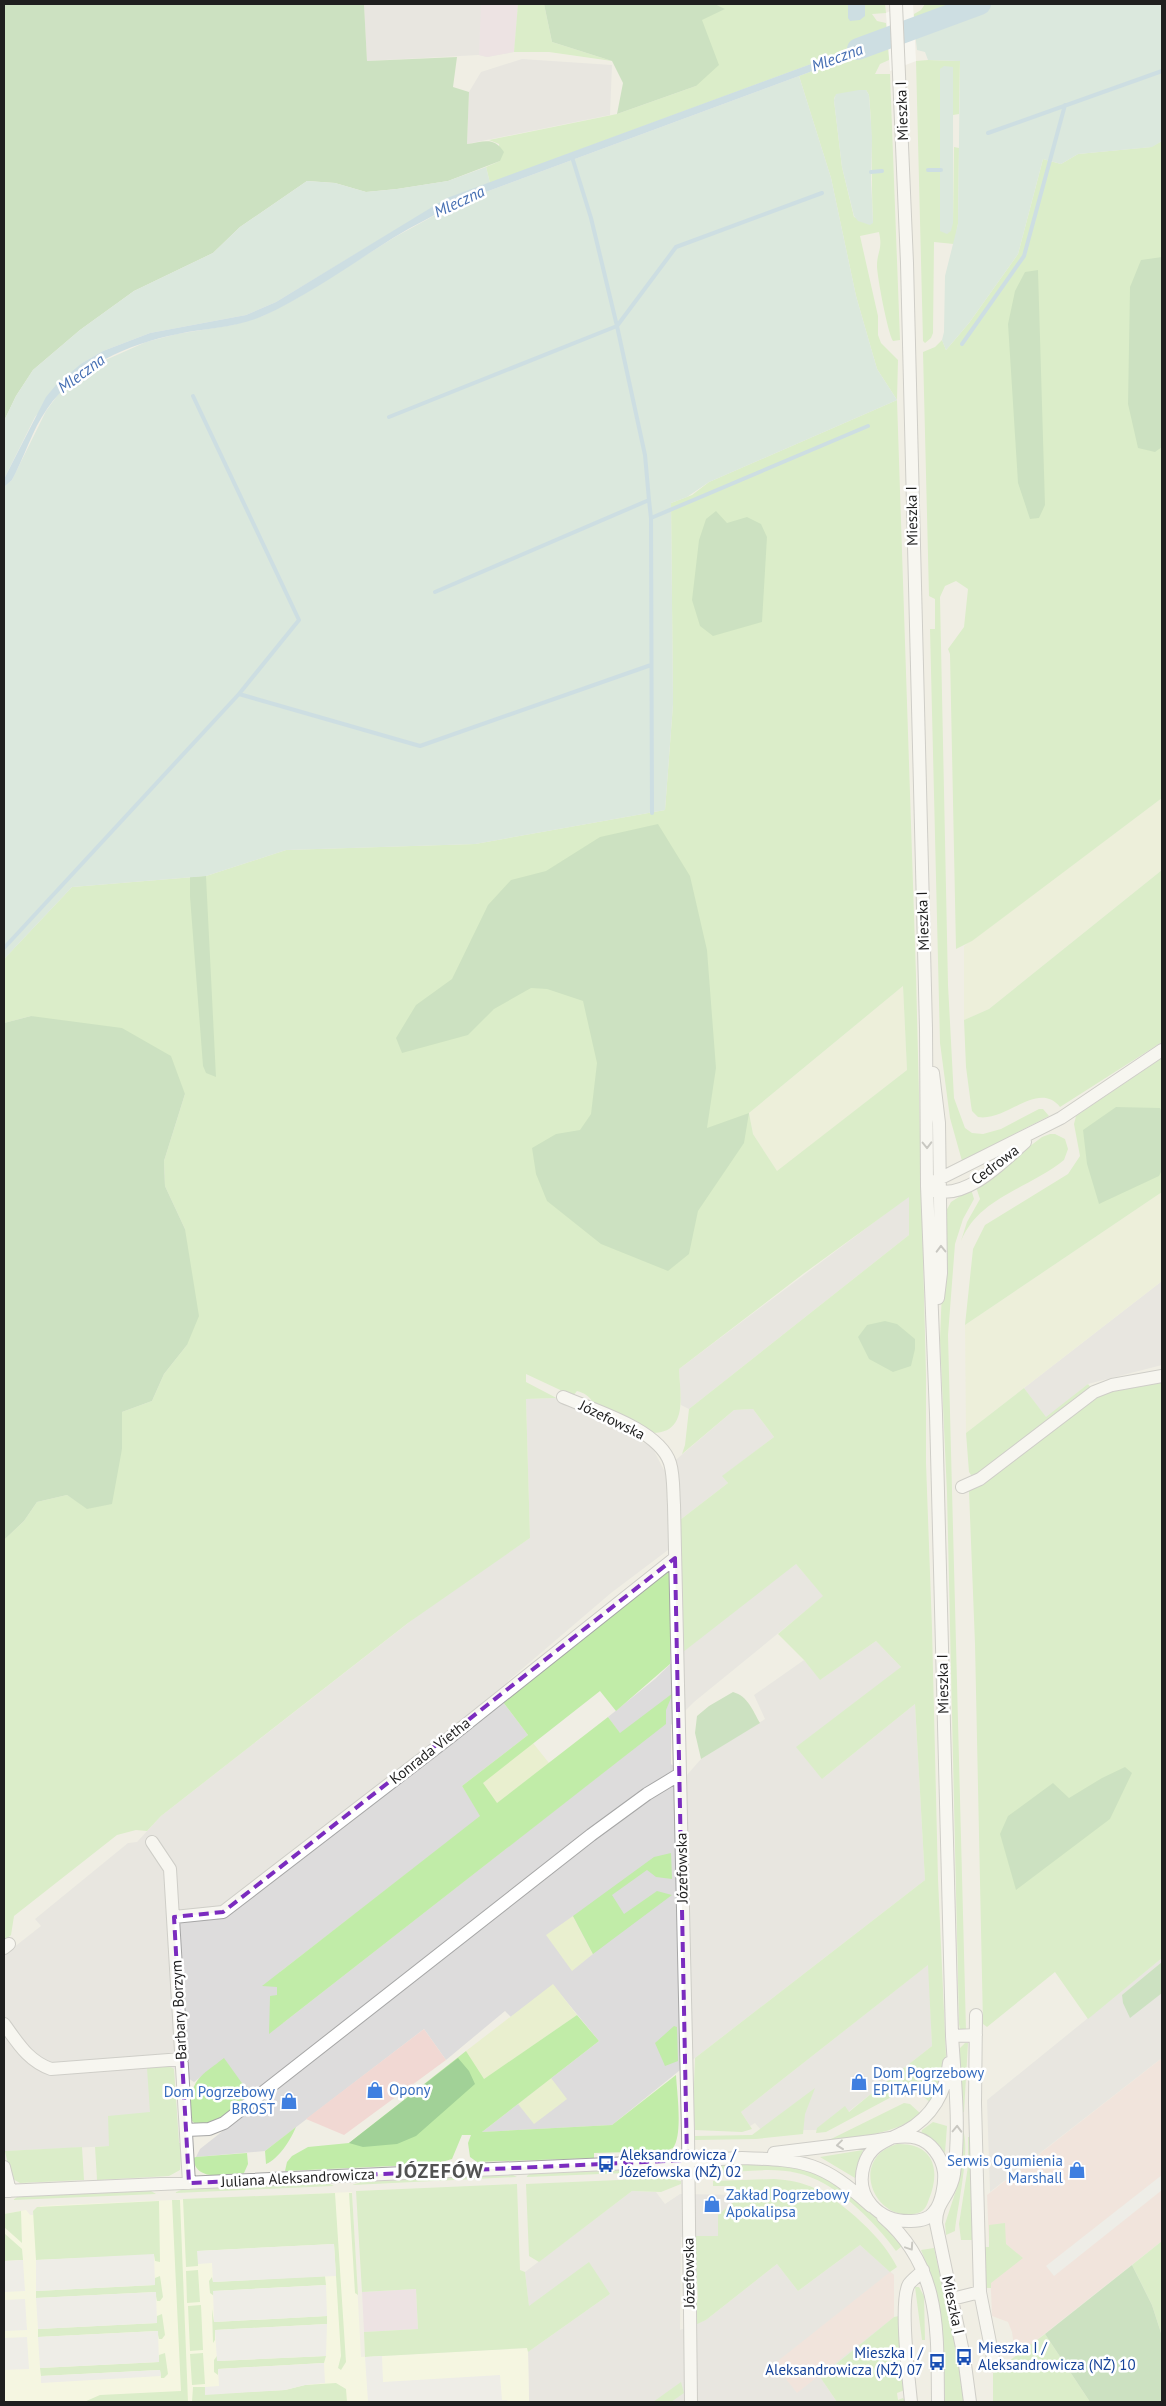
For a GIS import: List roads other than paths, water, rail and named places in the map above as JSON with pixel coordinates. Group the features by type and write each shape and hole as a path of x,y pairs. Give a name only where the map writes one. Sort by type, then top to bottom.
{"street":[{"name":"Mieszka I","path":"896,6 900,67 926,1029 927,1186 933,1332 952,2036"},
{"name":"Mieszka I","path":"926,1029 939,1123 941,1273 933,1332"},
{"name":"Cedrowa","path":"927,1186 956,1169 1034,1133 1061,1118 1162,1050"},
{"name":"Cedrowa","path":"939,1192 950,1192 971,1185 1002,1162 1034,1133"},
{"name":"Cedrowa","path":"939,1156 943,1162 956,1169"},
{"path":"927,1186 939,1192"},
{"path":"962,1487 980,1479 1094,1392 1112,1385 1162,1376"},
{"name":"Józefowska","path":"563,1397 617,1420 649,1437 664,1452 671,1470 676,1558 691,2402"},
{"name":"Konrada Vietha","path":"174,1917 223,1912 449,1738 676,1558"},
{"path":"186,2130 209,2128 224,2123 591,1835 647,1794 680,1774"},
{"name":"Barbary Borzym","path":"152,1842 170,1869 189,2183"},
{"path":"976,2015 980,2292 993,2358"},
{"path":"4,2024 26,2055 38,2064 52,2069 182,2059"},
{"path":"952,2036 976,2035"},
{"path":"952,2036 957,2116 955,2167 949,2190 937,2208 926,2218 913,2221 887,2218 874,2209 864,2193 862,2172 866,2160 873,2149 907,2130 930,2113 946,2076 952,2036"},
{"path":"889,2139 918,2139 936,2152 943,2166 944,2179 937,2208"},
{"name":"Juliana Aleksandrowicza","path":"742,2158 889,2139"},
{"name":"Juliana Aleksandrowicza","path":"7,2191 742,2158 788,2160 812,2165 833,2175 874,2209"},
{"path":"4,2167 7,2191"},
{"name":"Mieszka I","path":"937,2208 938,2236 952,2299 970,2402"},
{"name":"Mieszka I","path":"874,2209 909,2244 923,2270 934,2302 938,2402"},
{"path":"911,2402 907,2369 905,2297 909,2285 923,2270"},
{"path":"952,2299 980,2292"}],"water":[{"path":"848,4 865,4 865,16 860,20 850,21 848,18"},
{"path":"974,4 992,4 915,32 914,26"},
{"path":"887,36 888,43 459,202 401,233 313,289 263,316 232,325 159,338 105,359 73,381 47,409 12,480 4,487 4,479 46,397 56,385 82,363 103,351 150,333 246,315 276,302 447,198"}],"waterway":[{"name":"Mleczna","path":"858,49 980,4"},
{"path":"988,133 1162,71"},
{"path":"962,344 1024,256 1065,105"},
{"path":"572,157 591,218 617,326"},
{"path":"928,170 941,170"},
{"path":"871,172 882,171"},
{"path":"617,326 676,247 822,193"},
{"path":"389,417 617,326 645,455 649,500"},
{"path":"4,948 239,694 299,620 193,396"},
{"path":"652,813 651,518 868,426"},
{"path":"435,592 649,500 651,518"},
{"path":"239,694 420,746 651,665"}],"place":[{"name":"Dom Pogrzebowy EPITAFIUM","path":"859,2082"},
{"name":"Opony","path":"375,2090"},
{"name":"Dom Pogrzebowy BROST","path":"289,2101"},
{"name":"Aleksandrowicza / Józefowska (NŻ) 02","path":"606,2164"},
{"name":"Serwis Ogumienia Marshall","path":"1077,2170"},
{"name":"Zakład Pogrzebowy Apokalipsa","path":"712,2204"},
{"name":"Mieszka I / Aleksandrowicza (NŻ) 10","path":"964,2357"},
{"name":"Mieszka I / Aleksandrowicza (NŻ) 07","path":"937,2362"}],"district":[{"name":"JÓZEFÓW","path":"440,2171"}]}
